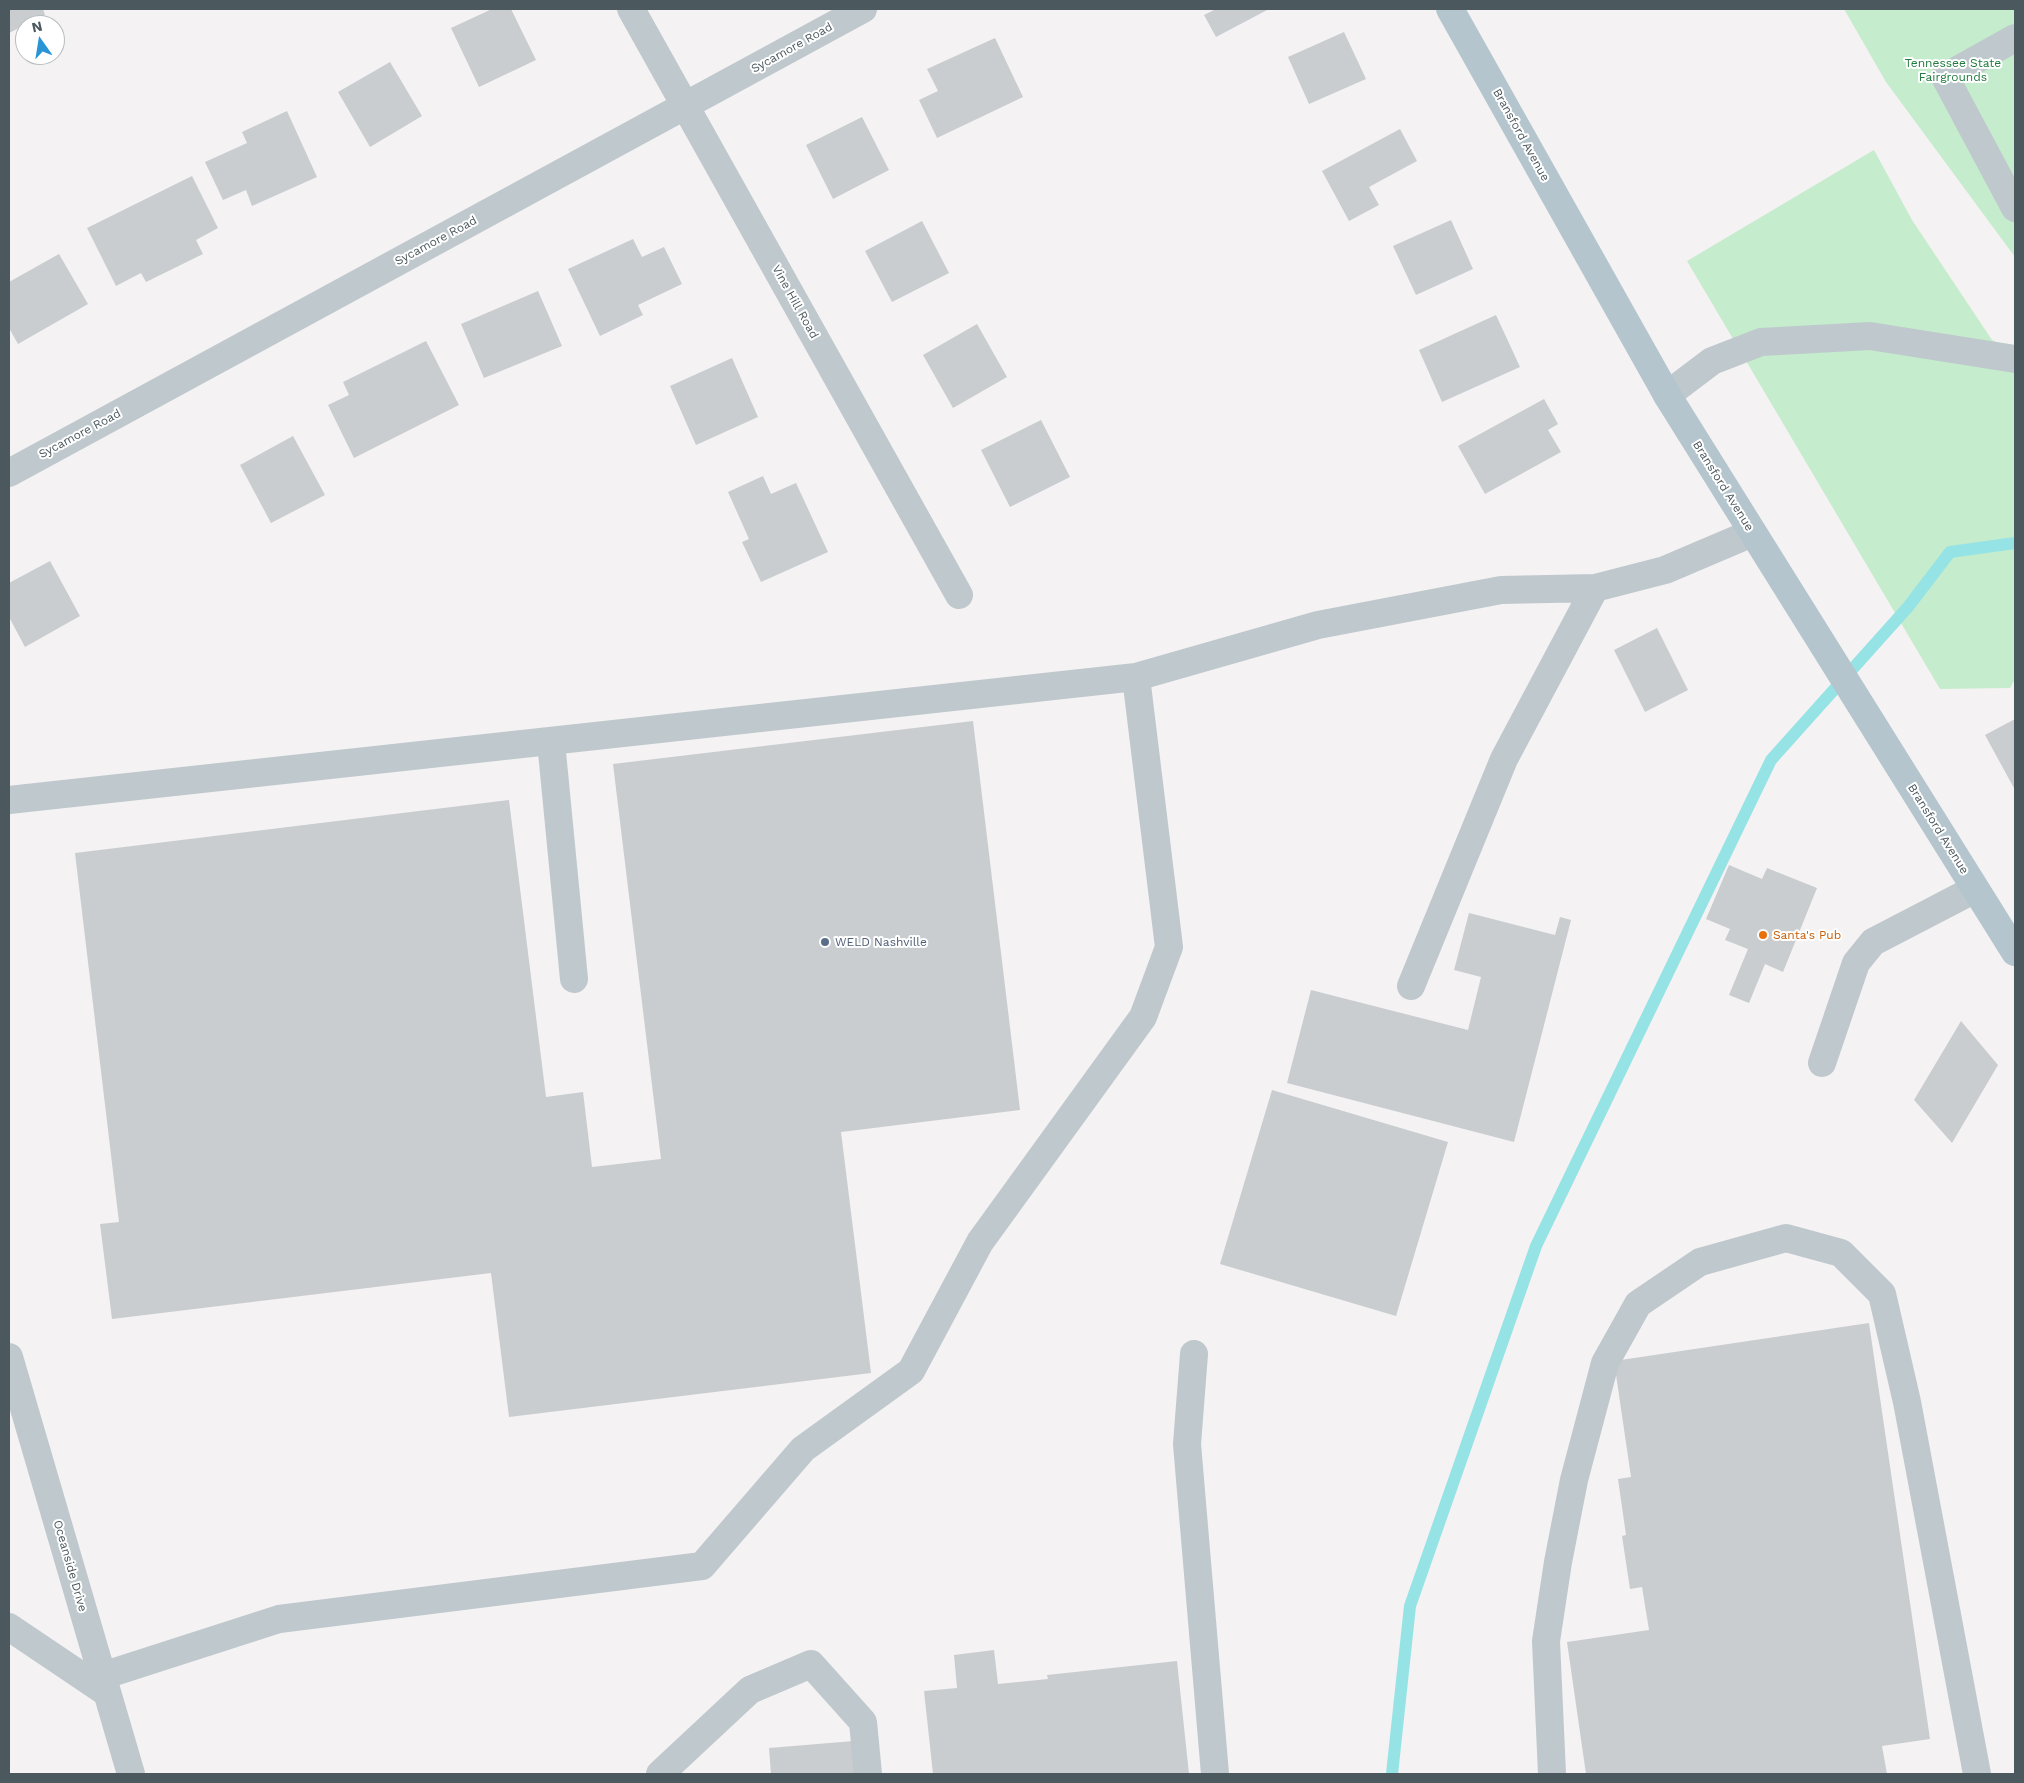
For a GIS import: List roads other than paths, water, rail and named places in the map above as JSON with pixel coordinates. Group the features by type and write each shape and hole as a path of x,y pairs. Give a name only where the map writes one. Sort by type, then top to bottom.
{"main road":[{"name":"Bransford Avenue","path":"1450,9 1666,396 2015,952"}],"street":[{"name":"Vine Hill Road","path":"631,9 960,595"},
{"name":"Sycamore Road","path":"9,473 863,9"},
{"path":"2015,38 1945,77 2015,208"},
{"path":"1666,396 1712,360 1761,342 1870,336 2015,359"},
{"path":"9,800 1136,677 1318,625 1501,590 1595,588 1665,570 1752,533"},
{"path":"1411,986 1504,759 1595,588"},
{"path":"9,1627 105,1685 279,1619 702,1566 803,1449 911,1371 980,1242 1142,1017 1168,947 1136,677"},
{"path":"551,742 574,979"},
{"path":"1822,1063 1856,963 1873,942 1975,888"},
{"path":"1552,1774 1546,1641 1558,1562 1574,1480 1605,1363 1638,1304 1700,1262 1786,1238 1842,1253 1882,1294 1907,1402 1977,1774"},
{"path":"1194,1354 1187,1444 1215,1774"},
{"name":"Oceanside Drive","path":"9,1358 131,1774"},
{"path":"660,1774 750,1690 811,1664 863,1722 868,1774"}],"waterway":[{"path":"1392,1774 1410,1606 1536,1246 1771,760 1908,607 1950,552 2015,543"}],"place":[{"name":"Santa's Pub","path":"1763,935"},
{"name":"WELD Nashville","path":"825,942"}],"park label":[{"name":"Tennessee State Fairgrounds","path":"1953,70"}]}
